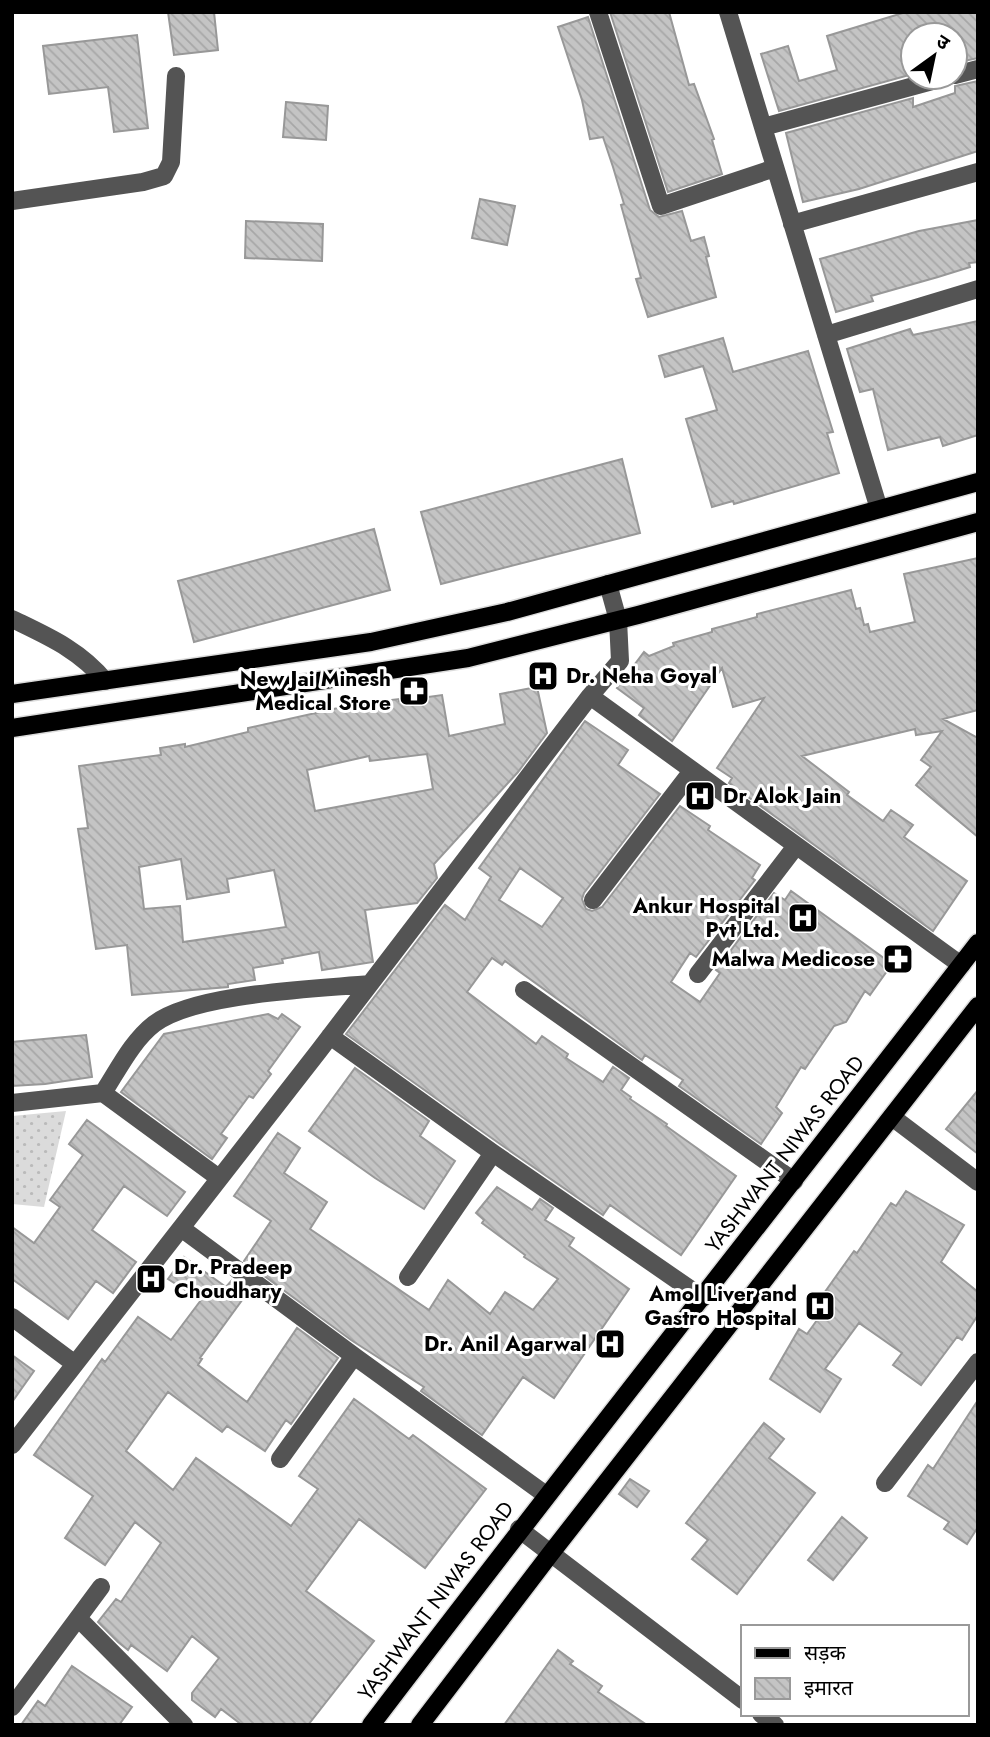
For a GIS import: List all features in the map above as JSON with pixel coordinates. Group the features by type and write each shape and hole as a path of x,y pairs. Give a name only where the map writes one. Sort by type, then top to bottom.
{"main road":[{"path":"12,694 372,642 507,612 978,482"},
{"path":"12,728 468,658 978,522"},
{"path":"137,677 143,709"},
{"name":"YASHWANT NIWAS ROAD","path":"371,1725 519,1529 703,1298 978,943"},
{"path":"420,1725 978,1006"}],"street":[{"path":"598,12 661,206 775,168"},
{"path":"728,12 879,509"},
{"path":"12,201 143,182 164,176 170,162 176,76"},
{"path":"762,127 899,90"},
{"path":"792,225 978,172"},
{"path":"826,335 978,289"},
{"path":"12,1445 330,1037 590,695 620,661 618,620 608,584"},
{"path":"12,618 76,652 92,665 105,681"},
{"path":"590,695 961,965"},
{"path":"593,900 692,771"},
{"path":"698,974 796,846"},
{"path":"103,1093 135,1043 154,1024 178,1010 228,999 370,984"},
{"path":"524,990 794,1181"},
{"path":"330,1037 703,1298"},
{"path":"12,1103 103,1093 219,1178"},
{"path":"892,1117 978,1182"},
{"path":"408,1277 493,1153"},
{"path":"181,1228 546,1495"},
{"path":"12,1317 75,1364"},
{"path":"280,1459 354,1356"},
{"path":"885,1483 978,1362"},
{"path":"519,1529 741,1698"},
{"path":"12,1707 101,1587"},
{"path":"78,1618 184,1725"}],"shaded area":[{"path":"66,1111 44,1207 12,1204 12,1116"}],"building":[{"path":"168,12 214,12 218,50 174,55"},
{"path":"610,12 669,12 689,85 694,84 714,139 712,140 722,174 668,192"},
{"path":"906,12 978,12 978,58 969,60 969,21 899,21 899,78 779,111 761,54 788,46 799,81 837,70 827,36"},
{"path":"588,17 650,210 659,217 682,211 691,241 704,237 716,297 648,317 636,279 641,278 613,167 603,137 590,139 582,100 558,27"},
{"path":"137,35 148,128 114,132 108,87 49,94 43,46"},
{"path":"978,81 978,151 859,189 803,202 786,133 913,98 913,107 955,91 969,91 969,83"},
{"path":"286,102 328,106 326,140 283,137"},
{"path":"480,199 515,206 507,245 472,238"},
{"path":"978,220 978,262 969,263 970,267 871,296 873,301 836,312 820,259 919,231"},
{"path":"246,221 323,224 322,261 245,258"},
{"path":"978,321 978,435 943,446 940,437 888,450 873,389 860,392 847,349 910,329 913,335"},
{"path":"723,338 733,372 808,351 833,432 827,433 839,473 734,504 733,501 712,507 686,419 717,410 703,366 665,377 659,356"},
{"path":"622,459 640,533 441,584 421,512"},
{"path":"374,529 390,590 194,642 178,581"},
{"path":"978,558 978,710 943,719 978,738 978,837 916,785 931,767 921,760 942,731 916,735 915,729 802,756 849,792 847,795 883,821 891,810 913,825 904,837 967,881 933,931 729,783 732,778 717,768 764,698 733,707 722,668 672,741 639,715 644,708 617,688 644,652 649,656 674,646 673,643 757,617 757,614 851,590 856,609 860,608 864,625 868,624 870,632 915,622 904,574"},
{"path":"537,687 547,733 518,772 434,864 437,878 417,903 365,910 373,962 322,970 319,952 282,959 283,963 253,968 255,980 228,984 228,987 132,995 127,945 96,949 78,829 88,828 79,766 161,755 160,748 185,744 185,747 248,732 248,728 356,704 442,695 449,736 505,724 500,694","holes":["427,754 433,789 315,811 307,770 369,756 370,761","181,859 187,899 229,892 227,879 274,870 286,927 183,942 180,906 144,909 139,867"]},
{"path":"585,721 628,750 618,765 660,794 584,893 582,899 586,909 592,911 602,907 680,806 710,826 708,830 760,865 752,878 755,880 696,957 690,953 671,982 700,1002 720,973 716,970 774,893 785,900 791,891 892,964 870,995 865,991 846,1022 834,1026 805,1069 801,1067 776,1107 782,1113 761,1144 679,1086 683,1080 645,1055 642,1060 505,961 502,965 492,958 467,992 536,1044 542,1036 568,1054 566,1058 603,1082 613,1067 629,1078 621,1090 631,1097 630,1099 736,1176 681,1255 610,1205 603,1215 346,1034 445,905 465,920 491,877 479,868","holes":["520,868 563,898 542,927 499,900"]},
{"path":"268,1014 278,1019 282,1014 300,1027 268,1071 271,1074 253,1098 249,1096 221,1134 227,1138 212,1159 121,1092 164,1034"},
{"path":"86,1035 92,1077 12,1086 12,1042"},
{"path":"355,1068 429,1121 420,1136 455,1161 424,1209 309,1131"},
{"path":"978,1090 978,1154 946,1129"},
{"path":"87,1120 185,1192 167,1216 124,1186 92,1230 136,1262 113,1293 96,1281 68,1319 12,1279 12,1227 34,1243 60,1207 50,1200 83,1155 69,1144"},
{"path":"278,1133 300,1148 284,1173 327,1202 310,1229 429,1310 448,1280 490,1314 505,1292 533,1310 558,1279 524,1257 525,1255 482,1223 484,1220 476,1213 497,1187 532,1210 540,1199 553,1208 545,1220 574,1238 569,1246 629,1289 554,1398 523,1377 482,1435 421,1391 424,1387 351,1340 244,1261 271,1221 234,1196"},
{"path":"906,1191 964,1225 941,1262 978,1292 978,1315 962,1340 957,1337 921,1385 893,1365 902,1353 859,1323 825,1369 841,1379 820,1412 770,1379 799,1329 807,1334 830,1302 822,1296 854,1251 857,1253 891,1203 896,1206"},
{"path":"184,1257 226,1287 232,1280 248,1292 200,1358 202,1359 198,1365 247,1402 297,1328 338,1358 291,1424 286,1420 265,1451 227,1426 222,1432 168,1392 126,1451 173,1490 196,1458 291,1526 318,1489 299,1476 354,1399 409,1439 413,1435 486,1489 425,1568 359,1519 306,1591 374,1641 308,1725 242,1725 221,1709 215,1717 192,1700 192,1693 219,1658 192,1636 167,1671 131,1645 128,1650 118,1642 98,1622 116,1599 121,1602 161,1543 135,1522 105,1565 65,1538 93,1496 34,1455 102,1359 105,1362 138,1317 171,1340 201,1300 168,1279"},
{"path":"12,1355 34,1371 12,1402"},
{"path":"978,1400 978,1527 967,1544 944,1529 949,1522 908,1496 928,1465 933,1469"},
{"path":"764,1423 784,1439 769,1458 815,1493 737,1594 692,1559 708,1540 686,1523"},
{"path":"630,1479 649,1491 637,1507 619,1494"},
{"path":"842,1517 867,1538 833,1580 808,1560"},
{"path":"558,1650 573,1661 570,1664 602,1686 598,1692 647,1725 504,1725"},
{"path":"72,1666 132,1707 119,1725 21,1725 38,1701 45,1706"}],"place":[{"name":"Dr. Neha Goyal","path":"543,676"},
{"name":"New Jai Minesh Medical Store","path":"414,691"},
{"name":"Dr Alok Jain","path":"700,796"},
{"name":"Ankur Hospital Pvt Ltd.","path":"803,918"},
{"name":"Malwa Medicose","path":"898,959"},
{"name":"Dr. Pradeep Choudhary","path":"151,1279"},
{"name":"Amol Liver and Gastro Hospital","path":"820,1306"},
{"name":"Dr. Anil Agarwal","path":"610,1344"}]}
